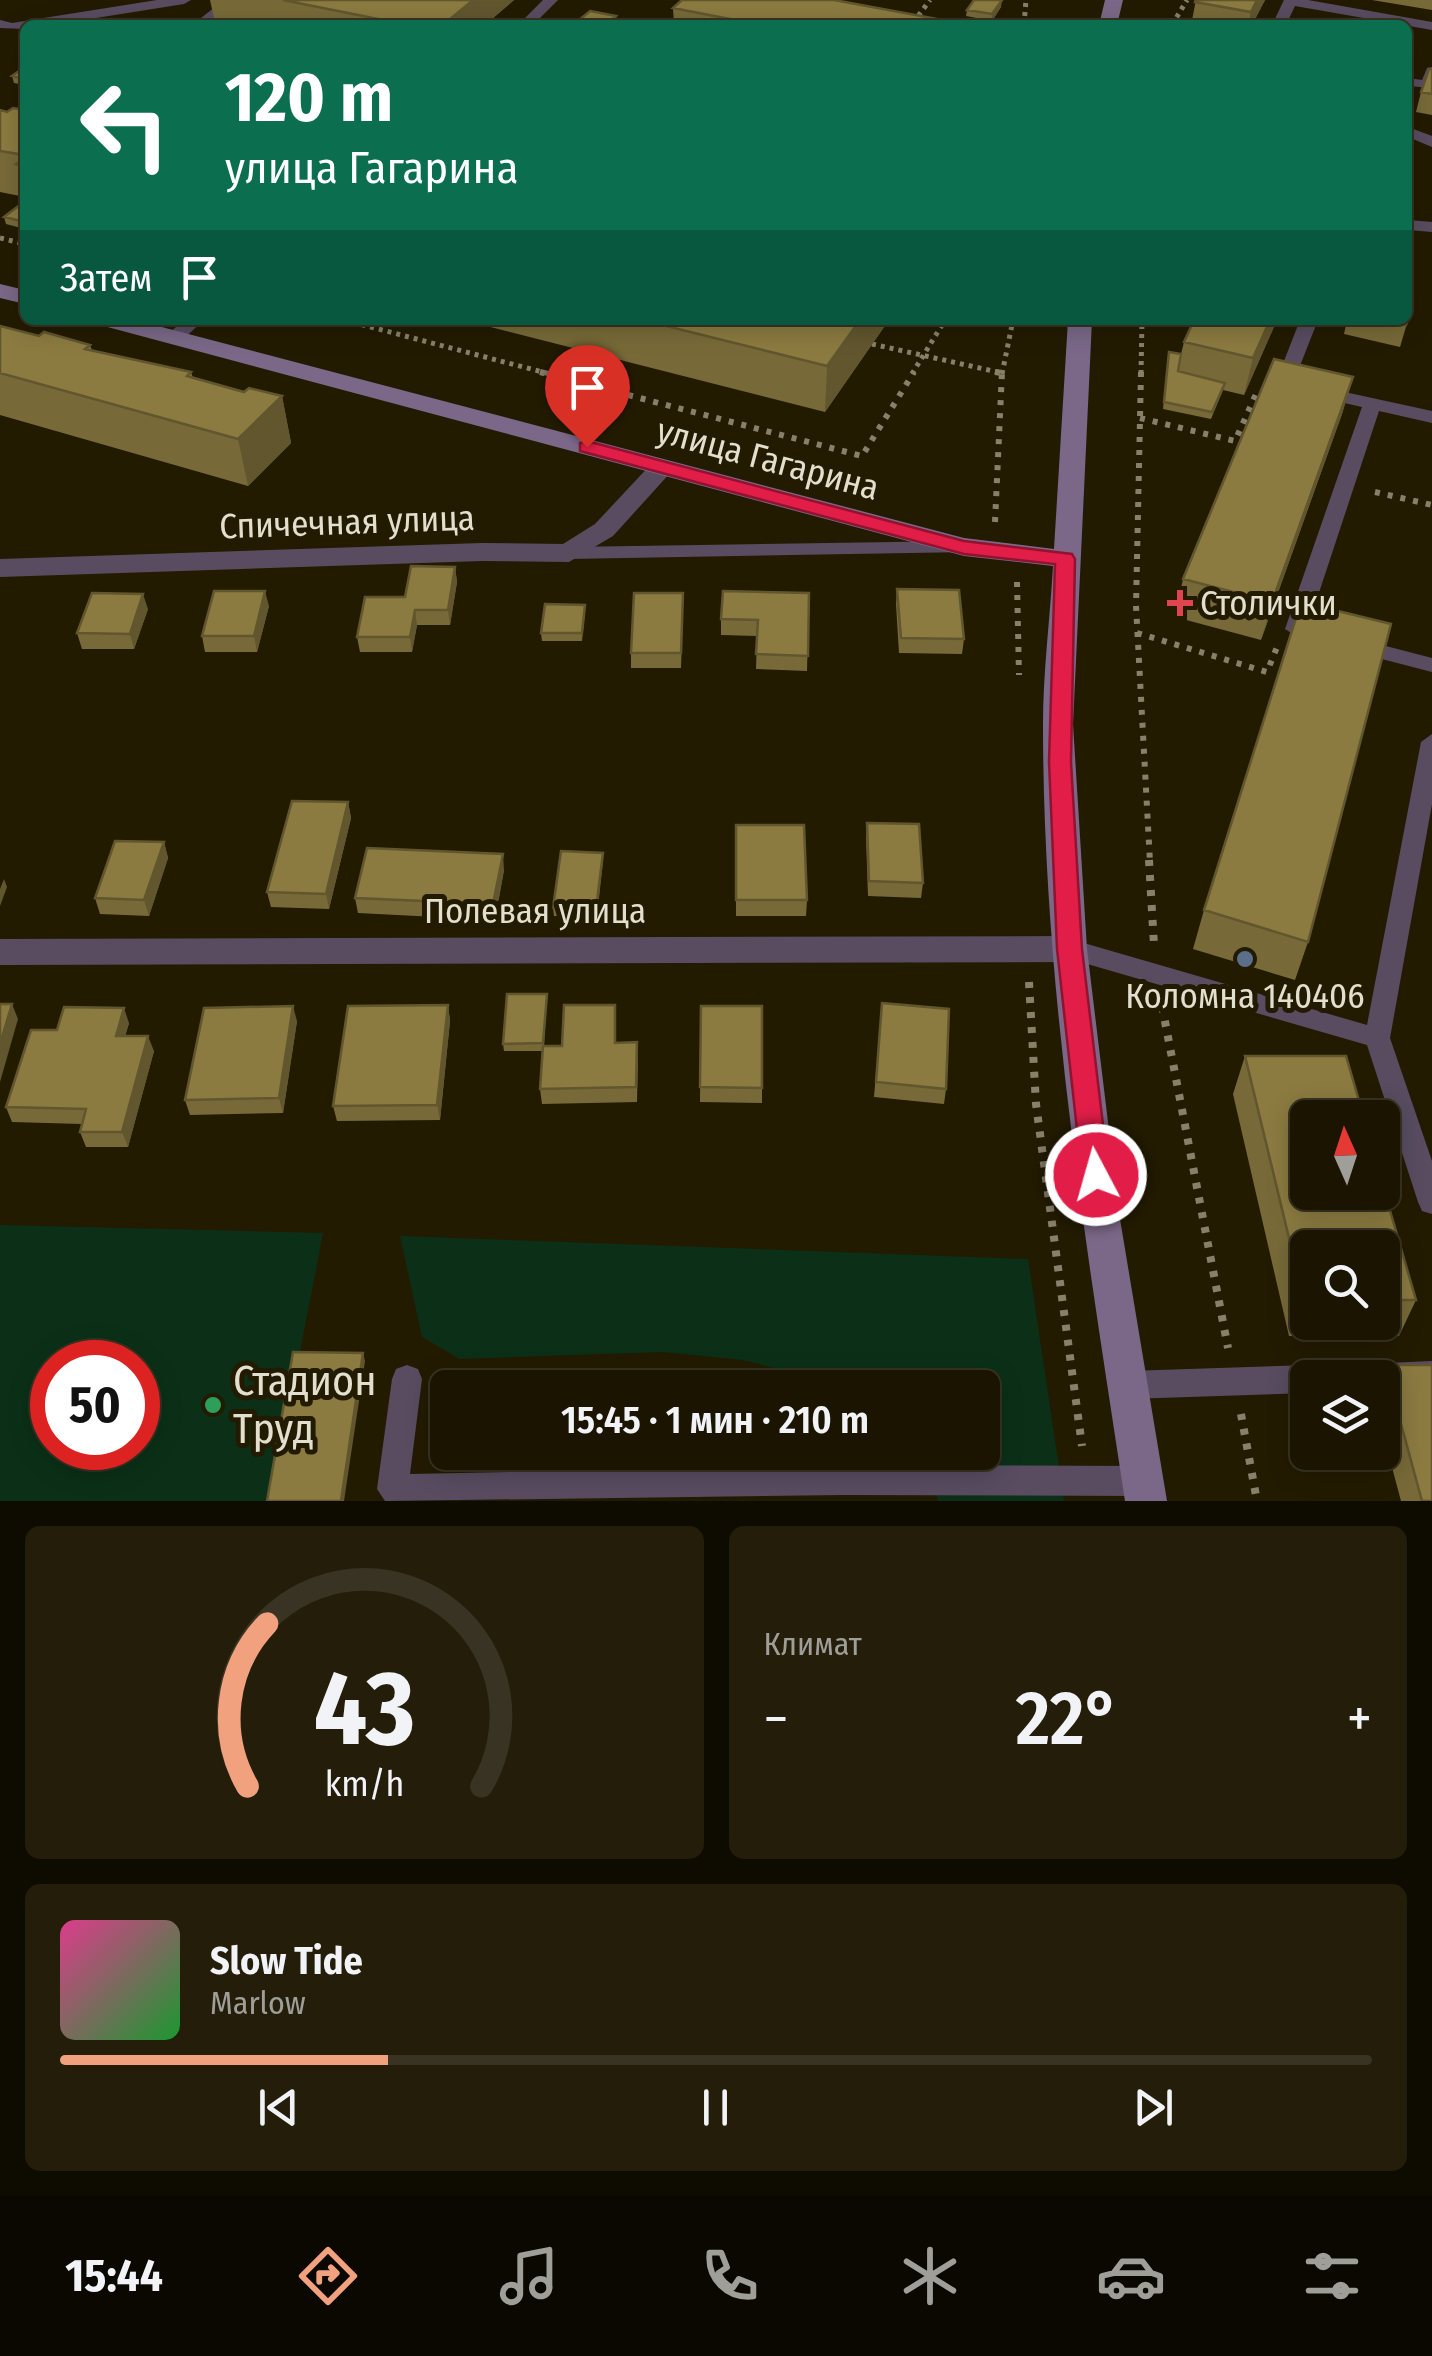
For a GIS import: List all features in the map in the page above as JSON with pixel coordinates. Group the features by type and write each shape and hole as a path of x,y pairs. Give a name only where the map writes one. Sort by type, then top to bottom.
{"main road":[{"name":"улица Гагарина","path":"126,325 964,547 1065,559"},
{"path":"1080,325 1058,724 1070,949 1100,1213 1144,1491"}],"street":[{"path":"569,553 604,530 662,467"},
{"name":"Спичечная улица","path":"0,568 569,553"},
{"name":"Полевая улица","path":"0,952 1070,949"}],"lane":[{"path":"52,20 184,0"},
{"path":"206,20 233,0"},
{"path":"531,20 550,0"},
{"path":"1281,20 1290,1 1398,20"},
{"path":"1412,83 1427,85 1432,72"},
{"path":"174,338 189,325"},
{"path":"1307,325 1284,384 1432,417"},
{"path":"1372,404 1344,485 1313,635 1432,664"},
{"path":"569,553 964,547"},
{"path":"1432,742 1377,1038 1432,1202"},
{"path":"1070,949 1377,1038"},
{"path":"1400,1376 1432,1375"},
{"path":"407,1379 392,1495 859,1480 1144,1491"},
{"path":"1128,1385 1290,1380"}],"path":[{"path":"363,325 862,456 943,325"},
{"path":"1142,325 1137,633 1156,974 1258,1501"},
{"path":"872,344 1002,373"},
{"path":"1140,418 1235,441 1257,390 1284,384"},
{"path":"1344,485 1432,505"},
{"path":"1137,633 1267,672 1281,638 1313,635"}],"green space":[{"name":"Стадион Труд","path":"0,1225 323,1233 271,1501 0,1501"},
{"path":"400,1236 1028,1259 1064,1501 938,1501 933,1481 924,1470 1000,1470 1000,1370 780,1370 743,1360 663,1352 460,1359 422,1337"}],"building":[{"path":"283,0 473,0 449,20 383,20"},
{"path":"682,0 834,0 943,20 735,20 673,8"},
{"path":"974,0 1002,0 992,14 967,10"},
{"path":"1196,0 1257,0 1251,12"},
{"path":"590,11 616,16 612,20 579,20"},
{"path":"1432,69 1432,94 1421,92"},
{"path":"20,109 20,154 0,151 0,110"},
{"path":"20,205 20,221 4,217"},
{"path":"662,325 856,325 827,366"},
{"path":"1192,325 1268,325 1253,358 1184,342"},
{"path":"0,326 39,336 44,332 90,345 85,349 191,372 187,376 244,392 249,388 282,396 238,439 0,373"},
{"path":"1169,352 1181,354 1178,371 1225,383 1212,412 1164,402"},
{"path":"1274,359 1353,377 1272,602 1183,579"},
{"path":"411,566 455,567 448,610 415,610 410,637 357,637 365,597 405,597"},
{"path":"897,589 959,590 964,639 901,638"},
{"path":"214,591 265,591 254,636 202,636"},
{"path":"723,591 809,593 808,656 756,654 758,620 721,619"},
{"path":"92,593 143,594 130,634 77,633"},
{"path":"634,593 683,593 681,653 631,653"},
{"path":"1301,602 1391,624 1308,942 1204,910"},
{"path":"545,604 585,605 582,633 541,633"},
{"path":"292,801 348,802 326,894 267,892"},
{"path":"867,823 919,824 923,883 869,881"},
{"path":"736,825 804,825 807,900 736,900"},
{"path":"115,841 164,842 144,900 95,898"},
{"path":"367,848 503,854 493,904 355,898"},
{"path":"561,851 603,853 596,909 553,908"},
{"path":"507,994 547,994 543,1043 503,1044"},
{"path":"882,1003 949,1009 946,1089 876,1082"},
{"path":"0,1004 12,1004 0,1044"},
{"path":"448,1005 437,1105 333,1106 348,1006"},
{"path":"564,1005 615,1005 615,1043 637,1042 636,1087 540,1089 543,1046 562,1046"},
{"path":"293,1006 279,1098 185,1100 204,1008"},
{"path":"701,1006 762,1006 762,1088 700,1087"},
{"path":"64,1007 124,1008 116,1036 148,1036 122,1132 80,1132 86,1109 6,1107 31,1030 57,1030"},
{"path":"1245,1056 1346,1056 1359,1100 1290,1100 1290,1210 1390,1210 1396,1230 1290,1230 1290,1242"},
{"path":"1400,1245 1416,1300 1400,1300"},
{"path":"293,1352 363,1353 341,1501 267,1501"},
{"path":"1400,1365 1432,1365 1432,1501 1422,1501 1400,1420"}],"place":[{"name":"Столички","path":"1180,603"},
{"name":"Коломна 140406","path":"1245,959"},
{"name":"Стадион Труд","path":"213,1405"}],"route":[{"path":"587,447 964,547 1065,559 1058,724 1070,949 1096,1175"}]}
